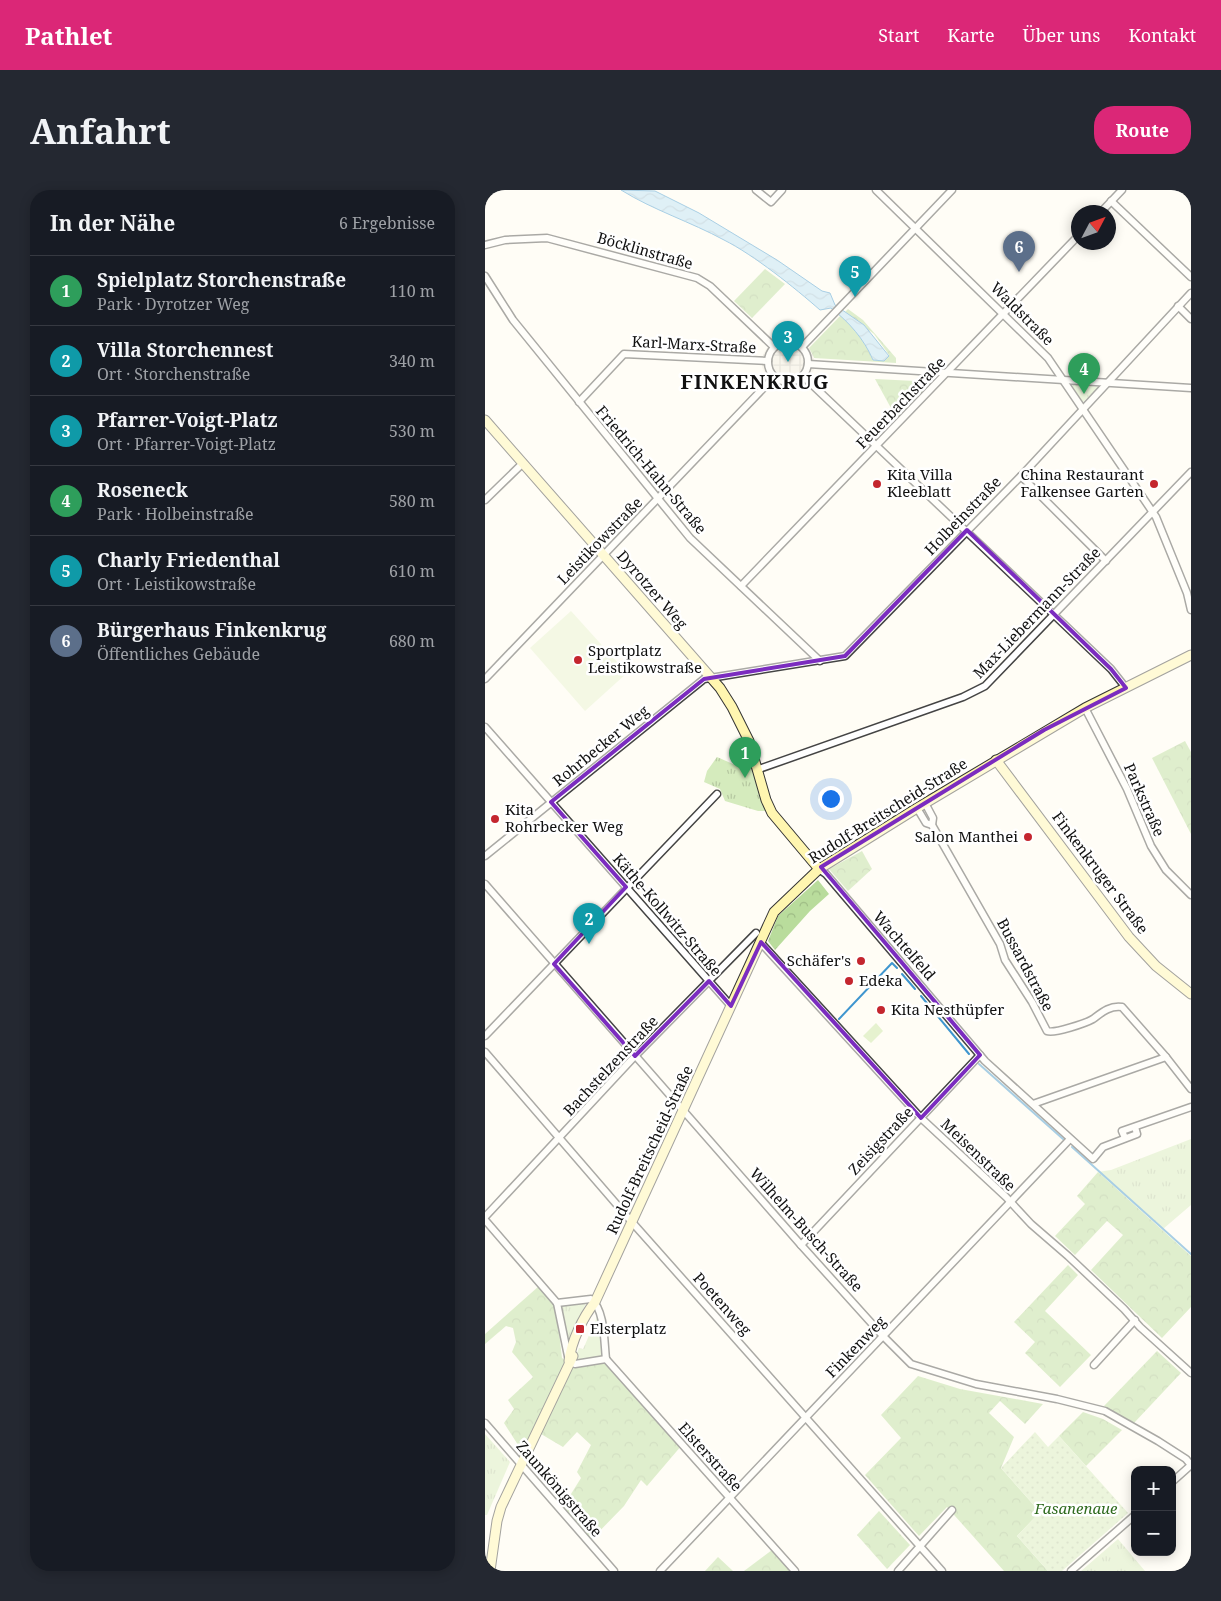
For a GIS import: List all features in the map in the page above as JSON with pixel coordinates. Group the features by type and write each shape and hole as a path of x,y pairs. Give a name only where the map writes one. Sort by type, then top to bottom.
{"street":[{"path":"756,190 771,202 782,190"},
{"name":"Waldstraße","path":"876,190 1048,358 1152,512 1187,593 1191,610"},
{"path":"802,347 952,190"},
{"path":"1107,205 1122,190"},
{"path":"1111,201 1191,277"},
{"name":"Böcklinstraße","path":"485,244 505,240 547,238 697,278 710,286 774,347"},
{"name":"Feuerbachstraße","path":"741,586 1071,243"},
{"name":"Friedrich-Hahn-Straße","path":"485,276 513,320 690,538 820,661"},
{"name":"Holbeinstraße","path":"710,677 845,656 1021,476 1191,293"},
{"path":"1178,306 1191,319"},
{"path":"787,341 802,347 808,358 808,364 803,376 789,382 775,377 769,370 768,361 774,347 787,341"},
{"name":"Karl-Marx-Straße","path":"579,402 624,354 768,361"},
{"path":"808,364 1191,388"},
{"path":"803,376 967,530 1111,669 1127,688"},
{"name":"Leistikowstraße","path":"485,679 775,377"},
{"name":"Dyrotzer Weg","path":"485,420 710,677 741,724 759,768 766,800 772,813 819,868"},
{"path":"485,500 523,463"},
{"name":"Max-Liebermann-Straße","path":"759,768 975,693 1002,671 1191,472"},
{"path":"1021,476 1106,561"},
{"name":"Rudolf-Breitscheid-Straße","path":"490,1571 497,1521 520,1464 594,1311 595,1302 631,1221 684,1111 775,912 819,868 1085,708 1191,655"},
{"name":"Rohrbecker Weg","path":"485,856 704,679 710,677"},
{"name":"Parkstraße","path":"1085,708 1127,789 1151,846 1166,870 1191,895"},
{"name":"Käthe-Kollwitz-Straße","path":"485,727 731,1006"},
{"name":"Finkenkruger Straße","path":"996,760 1129,937 1156,966 1191,994"},
{"path":"485,1036 717,794"},
{"name":"Bussardstraße","path":"921,805 926,823 932,825 1000,944 1005,960 1032,1002 1047,1031 1057,1032 1092,1019 1114,1007 1121,1007 1166,1056 1191,1088"},
{"name":"Wachtelfeld","path":"819,868 980,1055 1093,1159 1103,1147 1137,1134 1135,1127 1191,1107"},
{"name":"Wilhelm-Busch-Straße","path":"485,884 801,1245 883,1336 911,1364 975,1384 1057,1399 1105,1411 1158,1441 1191,1465"},
{"name":"Bachstelzenstraße","path":"485,1218 635,1056 756,933"},
{"name":"Meisenstraße","path":"761,943 921,1118 1191,1373"},
{"name":"Poetenweg","path":"485,1052 631,1221 942,1571"},
{"name":"Zeisigstraße","path":"801,1245 980,1055"},
{"path":"1033,1104 1166,1056"},
{"name":"Finkenweg","path":"660,1571 1070,1139"},
{"path":"485,1218 557,1303 569,1361 575,1364 606,1358 599,1310 595,1302 591,1299 557,1303"},
{"path":"1094,1365 1135,1320"},
{"name":"Elsterstraße","path":"606,1358 795,1571"},
{"name":"Zaunkönigstraße","path":"485,1423 614,1571"},
{"path":"1176,1478 1191,1465"},
{"path":"897,1571 952,1510"},
{"path":"1071,1571 1131,1518"}],"highlighted area":[{"path":"967,530 1111,669 1126,688 1044,730 821,867 980,1055 921,1118 761,942 731,1006 709,981 635,1056 554,964 626,887 551,802 704,679 845,656"}],"green space":[{"path":"765,269 785,284 752,318 734,301"},
{"path":"848,309 863,320 896,358 896,363 814,358 809,348 841,315 865,341 873,360 884,361 889,355 874,334 845,312"},
{"path":"875,379 936,382 897,419"},
{"path":"1071,384 1099,387 1083,402"},
{"name":"Sportplatz Leistikowstraße","path":"571,611 627,673 585,711 530,648"},
{"path":"1185,741 1191,752 1191,834 1152,758"},
{"path":"717,757 742,768 754,765 766,811 758,811 725,801 720,789 704,782 707,771"},
{"path":"862,851 872,869 848,891 829,869"},
{"path":"818,880 829,894 810,911 775,950 768,941 778,916"},
{"path":"876,1023 883,1031 871,1043 863,1036"},
{"path":"1191,1139 1191,1205 1163,1229 1098,1172 1111,1170"},
{"path":"1098,1172 1191,1256 1191,1307 1162,1338 1091,1270 1123,1235 1107,1221 1075,1255 1055,1236 1085,1204 1077,1196"},
{"path":"1068,1265 1078,1275 1045,1311 1091,1355 1060,1387 1025,1353 1035,1342 1014,1322"},
{"path":"539,1286 556,1305 562,1358 571,1364 606,1362 682,1445 647,1486 641,1480 624,1506 589,1542 561,1510 581,1478 577,1472 591,1445 577,1432 563,1447 541,1434 520,1448 504,1423 514,1409 508,1400 533,1377 512,1352 516,1342 513,1328 506,1326 485,1344 485,1334"},
{"path":"587,1301 567,1346 559,1305"},
{"path":"597,1317 603,1357 574,1360 579,1348 583,1349"},
{"path":"1157,1351 1181,1373 1134,1423 1104,1406"},
{"path":"918,1376 960,1389 1043,1404 1025,1424 1000,1401 989,1413 1014,1437 1001,1468 1040,1512 1017,1536 1048,1571 1004,1571 947,1507 919,1536 865,1475 901,1438 881,1415"},
{"path":"1083,1412 1103,1419 1122,1430 1086,1466 1059,1436"},
{"name":"Fasanenaue","path":"1035,1432 1048,1447 1059,1436 1128,1513 1062,1571 1048,1571 1017,1536 1040,1512 1001,1468"},
{"path":"485,1434 510,1462 487,1515 485,1515"},
{"path":"879,1511 910,1545 887,1569 857,1535"},
{"path":"1118,1539 1145,1571 1081,1571"},
{"path":"772,1550 791,1571 744,1571"},
{"path":"718,1557 733,1571 705,1571"}],"shaded area":[{"path":"788,335 801,340 809,348 814,358 814,370 803,384 789,390 775,385 766,376 762,367 763,355 766,349 775,340"}],"water":[{"path":"621,190 655,191 699,213 777,260 822,291 830,293 835,305 864,325 889,356 884,361 873,360 861,338 838,313 831,308 820,310 774,272 736,246 646,204"}],"waterway":[{"path":"839,1019 892,963 897,968"},
{"path":"902,974 915,989"},
{"path":"921,996 969,1054"},
{"path":"979,1064 1063,1139"},
{"path":"1072,1147 1191,1254"}],"place":[{"name":"Bürgerhaus Finkenkrug","path":"1019,272"},
{"name":"Charly Friedenthal","path":"855,297"},
{"name":"Pfarrer-Voigt-Platz","path":"788,362"},
{"name":"Roseneck","path":"1084,394"},
{"name":"Kita Villa Kleeblatt","path":"877,484"},
{"name":"China Restaurant Falkensee Garten","path":"1154,484"},
{"name":"Sportplatz Leistikowstraße","path":"578,660"},
{"name":"Spielplatz Storchenstraße","path":"745,778"},
{"name":"Kita Rohrbecker Weg","path":"495,819"},
{"name":"Salon Manthei","path":"1028,837"},
{"name":"Villa Storchennest","path":"589,944"},
{"name":"Schäfer's","path":"861,961"},
{"name":"Edeka","path":"849,981"},
{"name":"Kita Nesthüpfer","path":"881,1010"},
{"name":"Elsterplatz","path":"580,1329"}],"district":[{"name":"FINKENKRUG","path":"755,382"}]}
